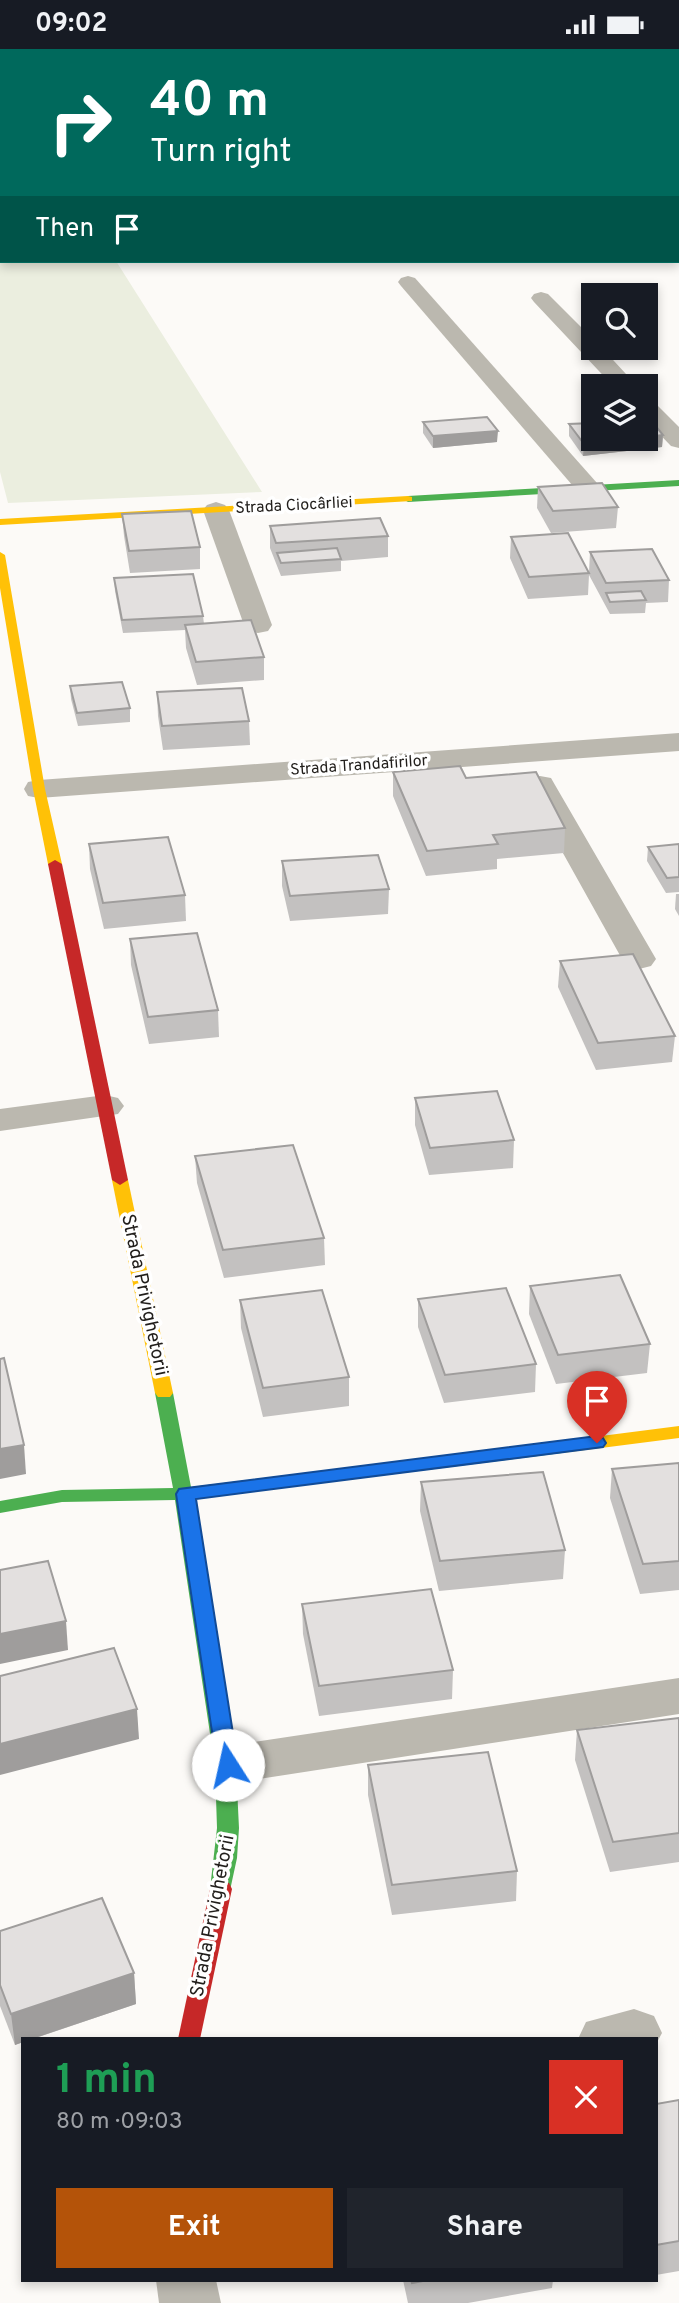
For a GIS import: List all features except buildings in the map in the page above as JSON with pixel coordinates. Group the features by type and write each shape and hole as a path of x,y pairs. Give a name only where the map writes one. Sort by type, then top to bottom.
{"street":[{"path":"408,282 588,488"},
{"path":"541,298 614,374"},
{"path":"658,419 679,441"},
{"name":"Strada Ciocârliei","path":"0,522 679,483"},
{"path":"216,510 258,625"},
{"name":"Strada Privighetorii","path":"0,555 40,789 186,1494 228,1765 230,1823 223,1878 189,2037"},
{"path":"671,743 679,770"},
{"name":"Strada Trandafirilor","path":"40,789 671,743"},
{"path":"523,754 639,960"},
{"path":"0,1120 105,1106"},
{"path":"0,1507 62,1496 186,1494 679,1432"},
{"path":"228,1765 679,1696"},
{"path":"186,2282 190,2303"}],"shaded area":[{"path":"0,263 117,263 262,492 8,503 0,472"}],"traffic: fast":[{"path":"408,499 679,483"},
{"path":"164,1393 193,1551 226,1767 228,1828 221,1889"},
{"path":"0,1507 62,1496 185,1494 562,1447"}],"traffic: slow":[{"path":"0,522 408,499"},
{"path":"0,555 39,789 55,864"},
{"path":"120,1180 164,1393"},
{"path":"562,1447 679,1432"}],"traffic: jam":[{"path":"55,864 120,1180"},
{"path":"189,2037 221,1889"}],"route":[{"path":"228,1765 214,1690 186,1494 597,1443"}]}
